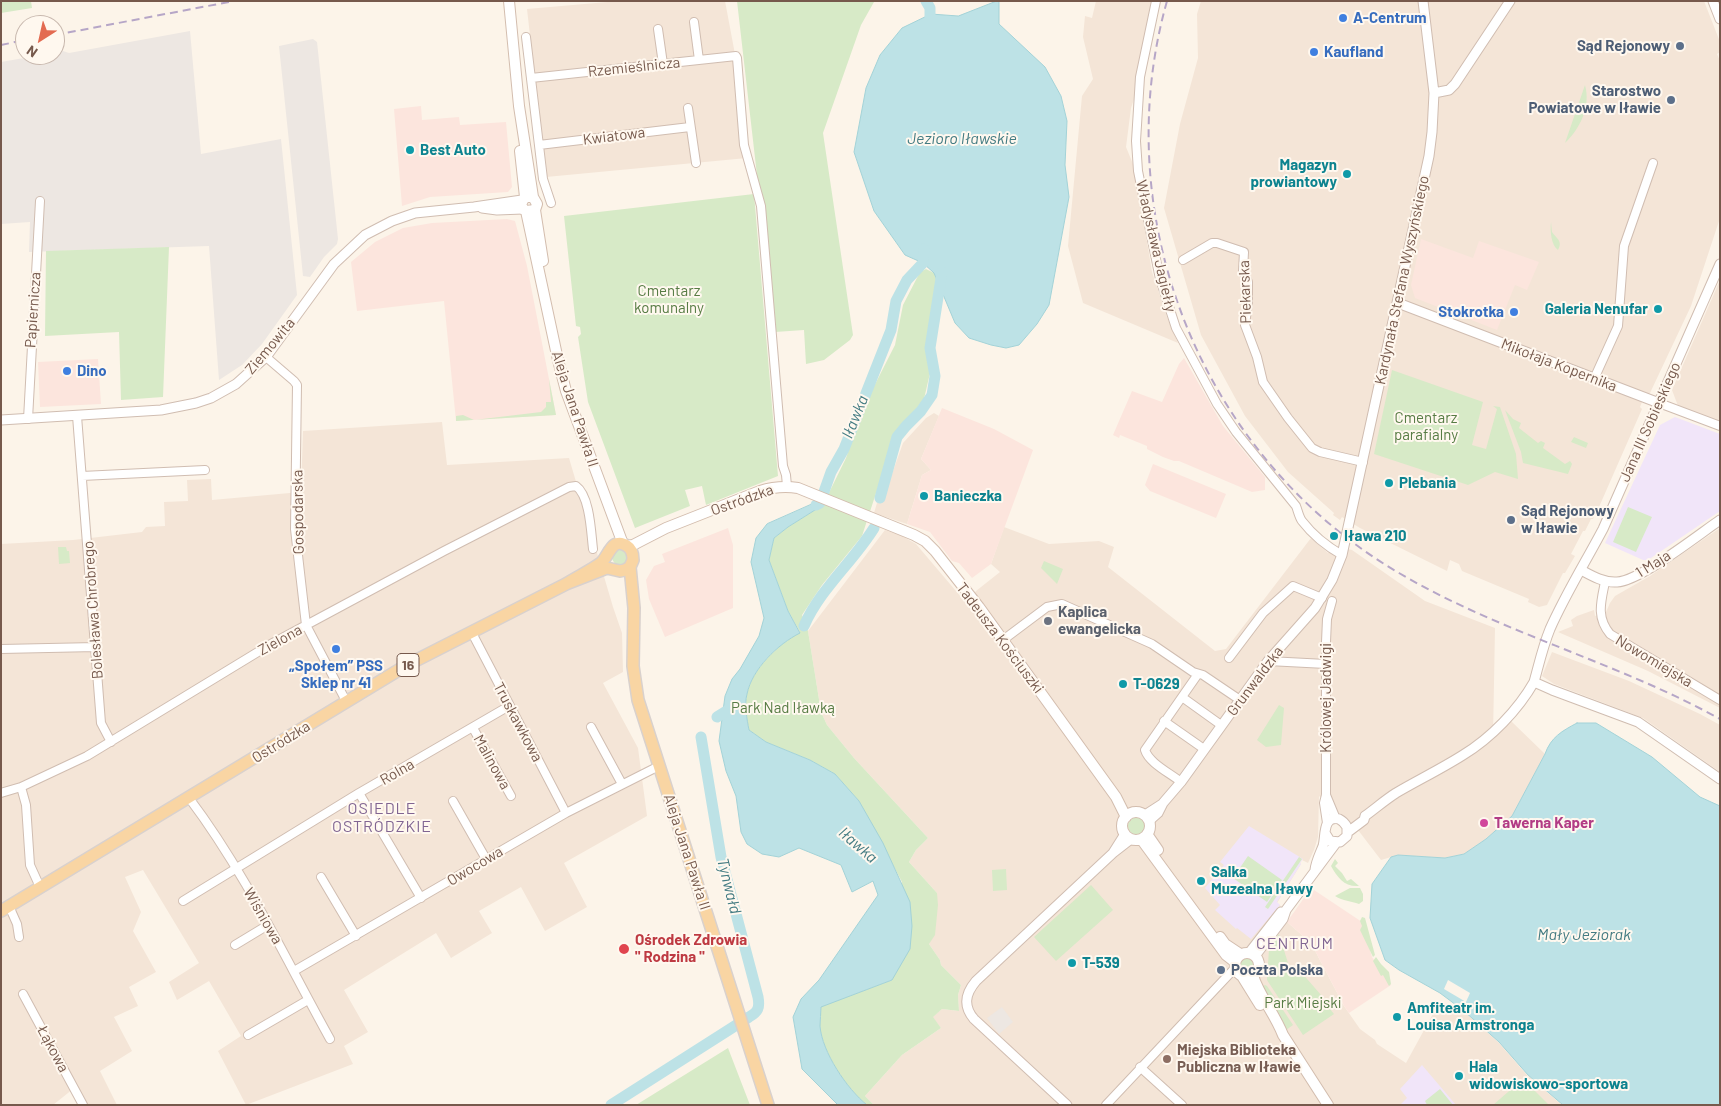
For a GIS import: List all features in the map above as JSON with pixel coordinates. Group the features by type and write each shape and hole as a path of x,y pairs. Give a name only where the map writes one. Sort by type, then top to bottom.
{"main road":[{"name":"Aleja Jana Pawła II","path":"509,1 519,106 518,135 529,204 548,291 551,324 566,391 603,494 625,545"},
{"name":"Ostródzka","path":"5,908 407,665 566,584 598,565 617,544 633,545 666,528 774,487 787,486 798,488 857,512"},
{"name":"Aleja Jana Pawła II","path":"603,494 611,535 609,551"},
{"name":"Tadeusza Kościuszki","path":"857,512 902,529 925,541 935,551 1003,640 1129,815"},
{"name":"Ostródzka","path":"566,584 615,569 623,570 642,548 684,522"},
{"path":"625,545 631,550 631,561"},
{"path":"609,551 608,562 615,569"},
{"name":"Aleja Jana Pawła II","path":"631,561 634,608 633,666 638,700 768,1105"},
{"name":"Aleja Jana Pawła II","path":"615,569 624,580 633,625"},
{"path":"1136,837 1150,826 1147,818 1140,813 1129,815 1123,824 1225,944 1243,958 1259,960 1257,972 1253,976 1247,978 1237,973 1243,958"},
{"path":"1242,976 1275,1029 1284,1035"},
{"path":"1253,976 1284,1035 1328,1105"}],"street":[{"name":"Władysława Jagiełły","path":"1156,1 1140,77 1136,141 1138,171 1148,223 1176,328 1217,404 1236,432 1296,506 1301,520 1324,543 1342,555"},
{"name":"Kardynała Stefana Wyszyńskiego","path":"1342,555 1429,156 1434,93 1423,1"},
{"path":"1434,93 1449,90 1455,84 1510,1"},
{"path":"1713,1 1720,19"},
{"path":"694,22 699,60"},
{"path":"658,29 663,64"},
{"path":"526,37 543,179 551,203 541,199 529,204"},
{"name":"Rzemieślnicza","path":"531,78 736,56 744,145 761,206 783,466 787,486"},
{"path":"688,108 696,163"},
{"name":"Kwiatowa","path":"539,145 690,127"},
{"path":"1594,378 1618,326 1624,246 1653,163"},
{"name":"Papiernicza","path":"28,418 40,200"},
{"name":"Ziemowita","path":"1,420 160,410 211,398 236,384 266,357 334,264 365,235 392,221 416,213 474,208 497,210 529,204"},
{"name":"Piekarska","path":"1183,260 1212,243 1244,252 1243,271 1248,282 1245,325 1257,357 1263,382 1313,449 1363,462"},
{"name":"Jana III Sobieskiego","path":"1347,828 1361,816 1366,816 1395,794 1464,755 1502,724 1525,696 1534,682 1549,632 1566,594 1602,529 1720,264"},
{"name":"Mikołaja Kopernika","path":"1398,303 1720,426"},
{"name":"Gospodarska","path":"266,357 294,381 298,389 295,529 306,625 346,702"},
{"name":"Bolesława Chrobrego","path":"77,416 102,726 112,742"},
{"path":"82,476 205,470"},
{"name":"Zielona","path":"1,793 21,787 65,768 112,742 271,644 570,486 576,486 581,489 583,494 588,511 593,549"},
{"name":"1 Maja","path":"1605,582 1616,583 1633,578 1720,520"},
{"name":"Grunwaldzka","path":"1147,818 1158,813 1163,803 1181,782 1268,661 1315,608 1327,599 1342,555"},
{"path":"1581,570 1605,582"},
{"name":"Nowomiejska","path":"1605,582 1601,614 1603,624 1610,634 1720,700"},
{"path":"1229,658 1263,614 1293,586 1327,599"},
{"name":"Królowej Jadwigi","path":"1327,599 1326,795 1324,803 1327,824"},
{"path":"1003,640 1047,607 1062,604 1152,644 1240,700"},
{"name":"Truskawkowa","path":"471,631 566,813"},
{"path":"1,649 96,647"},
{"path":"1268,661 1326,664"},
{"path":"1181,782 1146,753 1146,747 1198,674"},
{"path":"1534,682 1638,722 1720,779"},
{"path":"1182,697 1221,725"},
{"name":"Rolna","path":"183,901 359,793 509,706"},
{"path":"1164,721 1204,749"},
{"path":"591,727 622,784"},
{"name":"Malinowa","path":"473,728 511,796"},
{"name":"Owocowa","path":"294,971 566,813 659,766"},
{"path":"21,787 26,805 30,865 40,887"},
{"path":"359,793 421,898"},
{"name":"Królowej Jadwigi","path":"1326,795 1336,819"},
{"name":"Wiśniowa","path":"189,798 236,868 330,1039"},
{"path":"453,801 486,859"},
{"path":"1314,870 1324,841 1324,833 1327,824 1336,819 1341,820 1347,828 1344,840 1336,842 1327,838 1324,833"},
{"path":"1067,1105 974,1019 967,1008 966,997 976,981 1113,853 1136,837"},
{"path":"1106,1105 1243,958 1283,919 1286,910 1336,842"},
{"path":"321,877 356,936"},
{"path":"5,908 17,924 19,936"},
{"path":"235,945 268,925"},
{"name":"Łąkowa","path":"23,994 83,1105"},
{"path":"248,1034 308,1000"},
{"path":"1140,1067 1182,1105"}],"shaded area":[{"path":"619,1 725,1 737,65 747,158 546,177 527,9"},
{"path":"1096,1 1153,1 1135,96 1131,108 1126,147 1135,169 1152,272 1178,343 1083,303 1068,246 1082,96 1093,79 1083,37 1085,16 1092,18"},
{"path":"1201,1 1704,1 1720,42 1720,52 1717,54 1720,61 1720,218 1691,306 1650,393 1642,402 1640,407 1642,409 1599,507 1585,531 1583,531 1571,554 1575,556 1565,573 1563,573 1547,605 1539,607 1528,602 1529,599 1462,571 1459,564 1450,560 1447,571 1360,528 1342,517 1340,520 1288,472 1245,416 1201,335 1164,208 1180,124 1198,58 1197,14"},
{"path":"190,31 201,154 281,139 297,295 262,344 242,365 219,380 209,246 29,252 30,222 1,224 1,62 15,60 15,65 65,65 65,52 69,53"},
{"path":"313,39 317,42 338,239 337,244 324,257 310,277 303,276 279,46"},
{"path":"421,106 422,120 459,117 460,125 506,122 512,187 508,192 430,197 402,206 394,109"},
{"path":"507,219 515,221 527,266 556,415 456,421 444,301 357,311 351,262 375,242 403,228 432,223"},
{"path":"1421,239 1473,258 1479,241 1539,262 1527,290 1515,285 1497,330 1415,298 1411,285"},
{"path":"1720,280 1720,422 1678,406 1672,390"},
{"path":"1184,358 1223,426 1265,477 1265,490 1252,492 1179,461 1163,457 1147,449 1147,446 1120,435 1119,438 1113,435 1132,391 1162,402 1179,364"},
{"path":"98,359 101,404 40,407 38,362"},
{"path":"942,408 994,429 1033,450 991,564 972,578 959,563 952,561 930,532 907,524 922,475 931,470 921,459"},
{"path":"934,413 939,416 921,459 931,470 922,475 907,524 874,513 877,503 882,502 903,443 926,418"},
{"path":"1675,417 1720,434 1720,511 1648,560 1643,560 1605,543 1660,425"},
{"path":"442,422 447,465 569,458 622,633 623,672 603,683 638,748 647,816 564,863 587,907 545,931 521,887 479,911 492,933 451,958 436,933 344,990 368,1032 344,1046 353,1064 246,1105 218,1051 241,1036 209,981 177,1000 169,982 199,963 143,870 125,877 141,912 133,931 156,972 129,987 138,1006 114,1017 132,1051 100,1071 117,1105 82,1105 73,1089 53,1105 1,1105 1,544 73,540 142,532 146,527 165,526 164,502 188,501 187,480 211,479 212,500 301,492 303,431"},
{"path":"1153,464 1226,494 1216,518 1150,491 1145,485"},
{"path":"1004,527 1049,544 1099,541 1114,547 1108,567 1215,651 1226,649 1311,538 1328,553 1334,546 1352,550 1425,601 1495,628 1493,737 1511,721 1545,754 1512,816 1486,839 1464,854 1445,858 1398,855 1381,860 1358,830 1319,796 1318,837 1314,850 1308,863 1302,860 1277,903 1280,905 1287,922 1311,943 1344,1006 1360,1029 1375,1040 1377,1044 1406,1063 1440,1001 1464,1011 1499,1043 1527,1075 1562,1105 874,1105 865,1096 902,1055 941,1028 932,1017 942,1009 959,1011 958,995 961,985 941,965 940,960 929,944 937,893 909,862 916,850 928,838 854,758 827,725 821,712 808,631 885,530 902,536 916,544 967,604 976,591 1000,572 991,564"},
{"path":"728,528 733,545 733,608 665,637 649,599 646,580 654,566 665,562 662,554"},
{"path":"1720,528 1720,708 1648,671 1558,632 1573,626 1571,620 1577,616 1594,610 1595,616 1606,612 1615,596 1650,576"},
{"path":"1552,652 1629,681 1720,725 1720,772 1643,718 1554,684 1542,676"},
{"path":"1249,826 1303,859 1277,902 1280,905 1251,939 1236,929 1215,910 1220,905 1205,888 1224,865 1220,862"},
{"path":"1311,888 1362,922 1372,957 1391,985 1349,1013 1311,943 1287,922"},
{"path":"1002,1007 1013,1022 999,1034 987,1018"},
{"path":"1422,1065 1456,1105 1400,1105 1407,1098 1400,1089"}],"green space":[{"path":"1,1 31,1 32,8 1,13"},
{"path":"737,1 879,1 874,2 861,25 823,133 853,335 850,340 824,360 806,364 804,330 775,332"},
{"path":"1585,85 1587,101 1583,117 1580,124 1565,143"},
{"name":"Cmentarz komunalny","path":"754,194 778,476 706,505 702,486 685,490 690,506 635,528 588,402 578,337 581,334 580,327 576,326 564,216"},
{"path":"1551,222 1552,232 1560,242 1558,250 1552,241"},
{"path":"169,247 163,397 121,400 119,332 45,336 46,251"},
{"name":"Park Nad Iławką","path":"926,269 934,273 938,283 931,314 927,352 930,373 924,399 894,438 862,536 822,585 802,615 808,631 821,712 827,725 854,758 928,838 916,850 909,862 937,893 938,905 935,935 929,944 940,960 941,965 961,985 958,995 959,1011 942,1009 933,1017 941,1028 902,1055 865,1096 874,1105 867,1105 844,1080 830,1058 820,1026 821,1006 892,980 902,882 859,801 835,774 810,760 766,742 749,730 746,703 750,685 760,667 783,644 800,632 788,611 769,560 774,538 823,505 846,458 863,408 895,345 903,305 920,272"},
{"name":"Cmentarz parafialny","path":"1392,370 1483,402 1472,445 1486,449 1497,409 1493,406 1500,407 1516,454 1518,479 1495,472 1468,485 1374,454"},
{"path":"549,379 556,415 475,420 541,412 546,407 546,402 551,402"},
{"path":"1505,410 1513,419 1521,423 1519,428 1538,443 1541,441 1545,443 1543,448 1565,464 1570,461 1572,464 1568,474 1523,463 1521,452"},
{"path":"463,415 474,420 456,421 456,416"},
{"path":"1574,437 1588,443 1586,448 1571,442"},
{"path":"1628,507 1652,517 1636,552 1613,542"},
{"path":"58,547 66,547 67,551 69,551 70,563 59,564"},
{"path":"620,549 626,551 628,557 626,563 620,565 614,563 612,557 614,551"},
{"path":"1044,561 1063,569 1057,584 1041,568"},
{"path":"1279,705 1284,708 1281,745 1266,747 1257,740"},
{"path":"1137,817 1143,820 1146,826 1143,832 1137,835 1131,832 1128,826 1131,820"},
{"path":"1248,856 1282,880 1267,902 1233,878"},
{"path":"1299,857 1302,859 1268,909 1265,907"},
{"path":"1335,859 1338,863 1335,866 1347,881 1351,879 1359,886 1349,885 1339,878 1331,866"},
{"path":"1006,869 1007,890 993,891 992,870"},
{"path":"1091,885 1113,910 1056,961 1034,937"},
{"path":"1350,888 1360,888 1363,894 1363,901 1359,904 1335,896"},
{"path":"1362,917 1365,918 1375,955 1373,957 1360,930"},
{"name":"Park Miejski","path":"1279,934 1288,963 1299,974 1301,972 1321,995 1334,1014 1303,1035 1267,980 1269,949"},
{"path":"1376,957 1389,972 1391,984 1389,986 1373,961"},
{"path":"1244,958 1250,958 1255,963 1253,972 1244,974 1239,969 1239,963"},
{"path":"1265,985 1293,1025 1286,1030 1260,988"},
{"path":"728,1048 750,1105 636,1105"},
{"path":"1523,1079 1549,1105 1493,1105"},
{"path":"1440,1089 1453,1105 1427,1105 1425,1101"}],"water":[{"name":"Jezioro Iławskie","path":"999,1 999,24 1045,67 1061,96 1067,121 1065,165 1069,197 1049,305 1037,324 1019,345 1006,348 969,338 955,323 934,273 923,263 905,255 874,211 854,152 866,88 880,55 902,28 931,14 958,16"},
{"path":"817,502 823,505 774,538 769,560 788,611 800,633 767,658 754,675 746,698 746,712 749,730 766,742 810,760 835,774 859,801 883,843 910,902 912,926 910,949 892,980 821,1007 820,1026 830,1058 844,1080 867,1105 838,1105 802,1069 793,1017 801,999 819,980 878,895 873,881 852,892 841,865 799,848 779,857 762,854 747,844 741,832 736,796 726,771 719,741 725,696 732,679 759,636 764,618 751,562 756,538 767,524"},
{"name":"Mały Jeziorak","path":"1577,723 1596,723 1652,757 1700,797 1720,806 1720,1105 1563,1105 1528,1075 1499,1042 1464,1011 1440,993 1385,960 1370,918 1372,884 1391,857 1398,855 1445,858 1464,854 1486,839 1512,816 1550,743 1562,732"}],"pier":[{"path":"1448,980 1470,993 1466,1002 1444,989"}],"waterway":[{"name":"Iławka","path":"926,1 930,8 930,29"},
{"name":"Iławka","path":"816,505 820,503 831,472 844,449 891,330 896,301 907,280 923,263 924,249"},
{"name":"Iławka","path":"880,498 897,437 921,411 932,395 935,376 930,348 942,272"},
{"name":"Iławka","path":"804,626 819,600 874,528"},
{"name":"Tynwałd","path":"717,717 733,707"},
{"name":"Tynwałd","path":"611,1105 752,1015 759,1004 721,857 701,737"}],"railway":[{"path":"65,33 234,1"},
{"path":"1167,1 1151,84 1150,167 1162,248 1187,326 1224,400 1272,466 1331,525 1399,573 1478,613 1641,681 1720,719"},
{"path":"1,45 15,42"}],"place":[{"name":"A-Centrum","path":"1343,18"},
{"name":"Sąd Rejonowy","path":"1680,46"},
{"name":"Kaufland","path":"1314,52"},
{"name":"Starostwo Powiatowe w Iławie","path":"1671,100"},
{"name":"Best Auto","path":"410,150"},
{"name":"Magazyn prowiantowy","path":"1347,174"},
{"name":"Galeria Nenufar","path":"1658,309"},
{"name":"Stokrotka","path":"1514,312"},
{"name":"Dino","path":"67,371"},
{"name":"Plebania","path":"1389,483"},
{"name":"Banieczka","path":"924,496"},
{"name":"Sąd Rejonowy w Iławie","path":"1511,520"},
{"name":"Iława 210","path":"1334,536"},
{"name":"Kaplica ewangelicka","path":"1048,621"},
{"name":"„Społem” PSS Sklep nr 41","path":"336,649"},
{"name":"T-0629","path":"1123,684"},
{"name":"Tawerna Kaper","path":"1484,823"},
{"name":"Salka Muzealna Iławy","path":"1201,881"},
{"name":"Ośrodek Zdrowia \" Rodzina \"","path":"624,949"},
{"name":"T-539","path":"1072,963"},
{"name":"Poczta Polska","path":"1221,970"},
{"name":"Amfiteatr im. Louisa Armstronga","path":"1397,1017"},
{"name":"Miejska Biblioteka Publiczna w Iławie","path":"1167,1059"},
{"name":"Hala widowiskowo-sportowa","path":"1459,1076"}],"district":[{"name":"OSIEDLE OSTRÓDZKIE","path":"382,818"},
{"name":"CENTRUM","path":"1295,944"}]}
